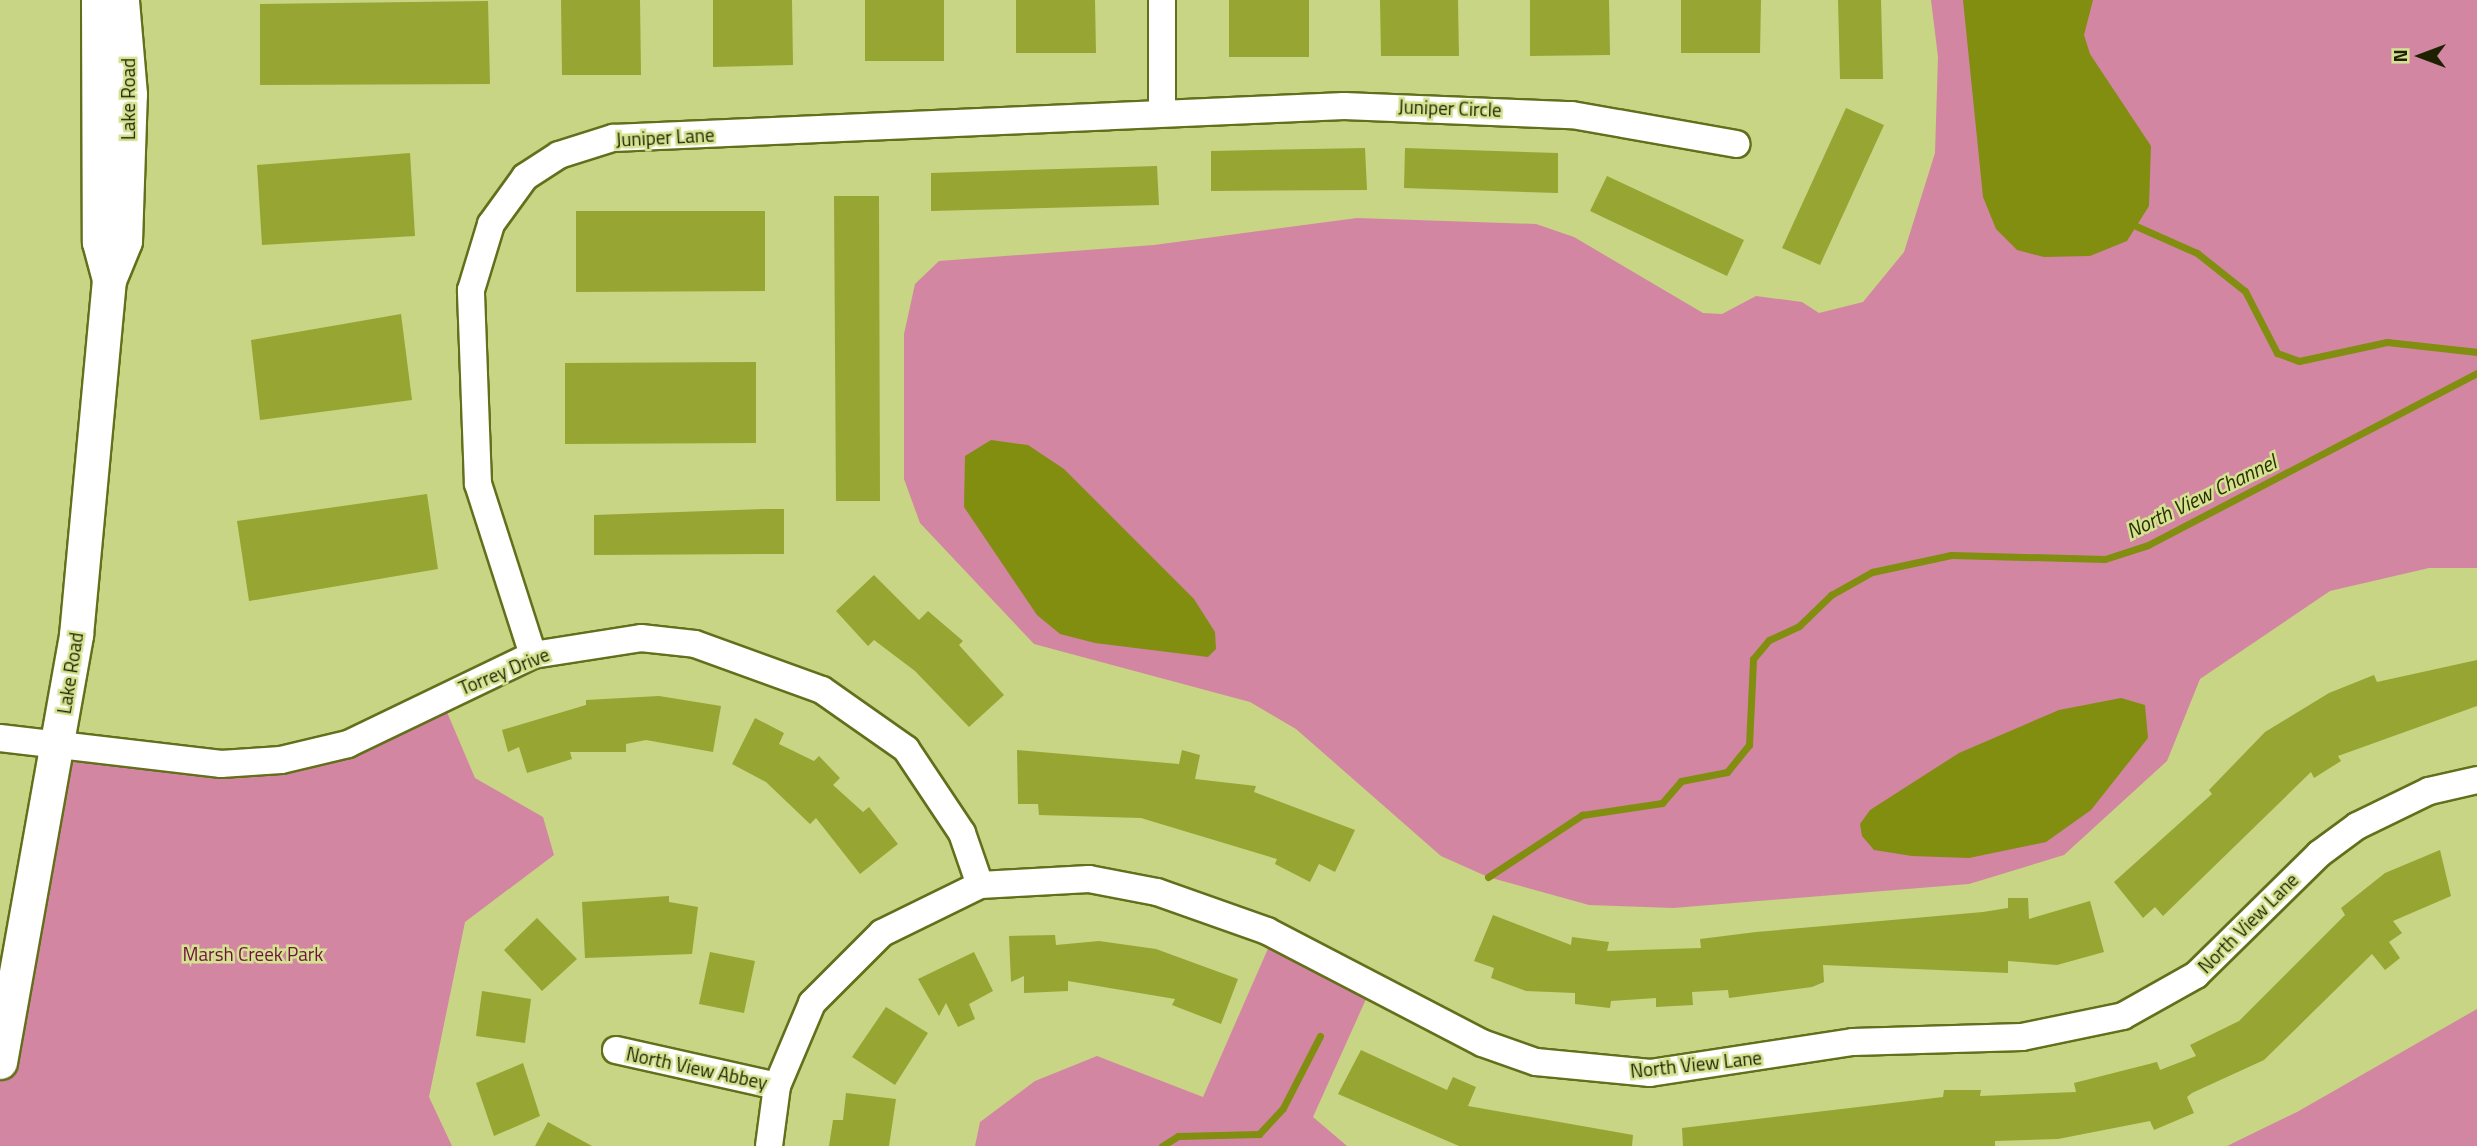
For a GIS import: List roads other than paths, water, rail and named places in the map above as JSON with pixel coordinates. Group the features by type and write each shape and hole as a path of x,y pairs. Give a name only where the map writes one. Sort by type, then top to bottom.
{"street":[{"name":"Lake Road","path":"98,0 99,242 109,279"},
{"name":"Lake Road","path":"0,1062 58,746 95,481 109,279 125,241 130,94 122,0"},
{"path":"1162,0 1162,113"},
{"name":"Juniper Circle","path":"1162,113 1344,106 1481,109 1572,115 1736,144"},
{"name":"Juniper Lane","path":"533,655 486,519 471,411 474,268 491,224 524,177 559,155 613,138 1162,113"},
{"name":"Torrey Drive","path":"0,738 221,764 281,760 348,744 533,655 641,638 695,644 822,690 906,748 962,833 980,885"},
{"name":"North View Lane","path":"769,1146 778,1086 812,1003 842,966 931,904 980,885 1089,879 1169,896 1267,932 1482,1043 1536,1062 1650,1073 1853,1042 2022,1037 2123,1016 2196,975 2319,854 2357,825 2429,791 2477,779"},
{"name":"North View Abbey","path":"615,1050 778,1086"}],"waterway":[{"path":"2136,226 2197,253 2245,291 2277,353 2299,361 2387,342 2477,352"},
{"name":"North View Channel","path":"1488,877 1582,815 1662,803 1681,781 1727,772 1749,745 1753,659 1769,640 1799,626 1831,595 1872,572 1951,555 2105,559 2148,545 2477,373"},
{"name":"North View Channel","path":"1162,1146 1178,1136 1259,1134 1283,1108 1320,1036"}],"park label":[{"name":"Marsh Creek Park","path":"253,954"}]}
